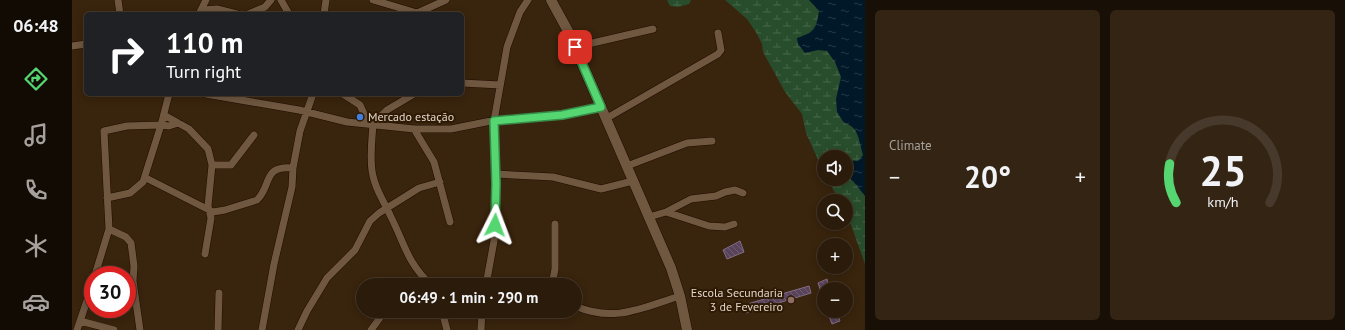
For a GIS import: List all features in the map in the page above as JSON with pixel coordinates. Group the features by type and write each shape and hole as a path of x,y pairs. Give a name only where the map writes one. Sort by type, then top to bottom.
{"main road":[{"path":"553,0 607,118 649,217 680,296 687,330"}],"street":[{"path":"118,0 120,12"},
{"path":"200,12 206,0"},
{"path":"253,12 265,7 271,0"},
{"path":"281,0 288,12"},
{"path":"324,12 326,0"},
{"path":"373,0 413,12"},
{"path":"418,12 446,0"},
{"path":"487,278 494,236 496,174 494,121 507,47 520,12 528,0"},
{"path":"200,12 217,9 228,12"},
{"path":"575,47 653,29"},
{"path":"607,118 718,54 721,50 718,33"},
{"path":"72,46 84,44"},
{"path":"464,83 500,85"},
{"path":"107,198 130,194 146,178 169,96"},
{"path":"216,96 262,105 293,109 347,122 414,129 451,129 494,121 562,115 601,107"},
{"path":"262,330 274,264 292,187 293,168 306,113 312,96"},
{"path":"346,96 360,105 371,124 372,175 381,199 387,209 409,259 416,270 424,278"},
{"path":"371,124 387,110 411,96"},
{"path":"164,115 189,130 206,146 212,165 208,206 212,218 205,254"},
{"path":"98,266 109,229 104,131 127,126 169,126 178,123"},
{"path":"414,129 434,162 450,222"},
{"path":"212,165 231,165 254,135"},
{"path":"627,166 687,143 712,141"},
{"path":"146,178 210,211 217,212 257,200 260,197 270,175 283,167 293,168"},
{"path":"496,174 553,177 601,189 633,181"},
{"path":"298,330 307,310 327,278 355,250 370,221 419,188 440,182"},
{"path":"649,217 666,212 691,199 716,196 735,190 743,193"},
{"path":"666,212 710,226 725,227 734,224"},
{"path":"554,278 556,269 556,224"},
{"path":"109,229 126,237 131,243 140,330"},
{"path":"218,330 219,293"},
{"path":"582,308 599,314 612,315 629,312 680,296"},
{"path":"77,330 84,309"},
{"path":"371,330 380,318"},
{"path":"444,318 447,330"},
{"path":"481,330 482,318"},
{"path":"80,321 114,330"}],"green space":[{"path":"667,0 691,0 689,4 678,7 670,6"},
{"path":"725,0 865,0 865,264 853,230 853,194 836,194 831,186 853,186 853,150 817,150 817,157 806,133 802,114 785,92 763,52 762,44 757,34 747,19"}],"water":[{"path":"809,0 865,0 865,196 853,181 853,161 858,161 863,155 858,135 853,127 844,123 837,112 836,99 841,77 835,62 827,51 818,50 805,53 798,44 797,38 808,34 814,29 819,11"}],"building":[{"path":"740,241 744,252 727,259 723,250"},
{"path":"827,279 828,282 820,282"},
{"path":"809,286 811,293 746,313 744,305"},
{"path":"830,318 839,318 840,321 832,324"}],"place":[{"name":"Mercado estação","path":"360,117"},
{"name":"Escola Secundaria 3 de Fevereiro","path":"791,300"}],"route":[{"path":"495,225 496,153 494,121 562,115 589,111 601,107 575,47"}]}
